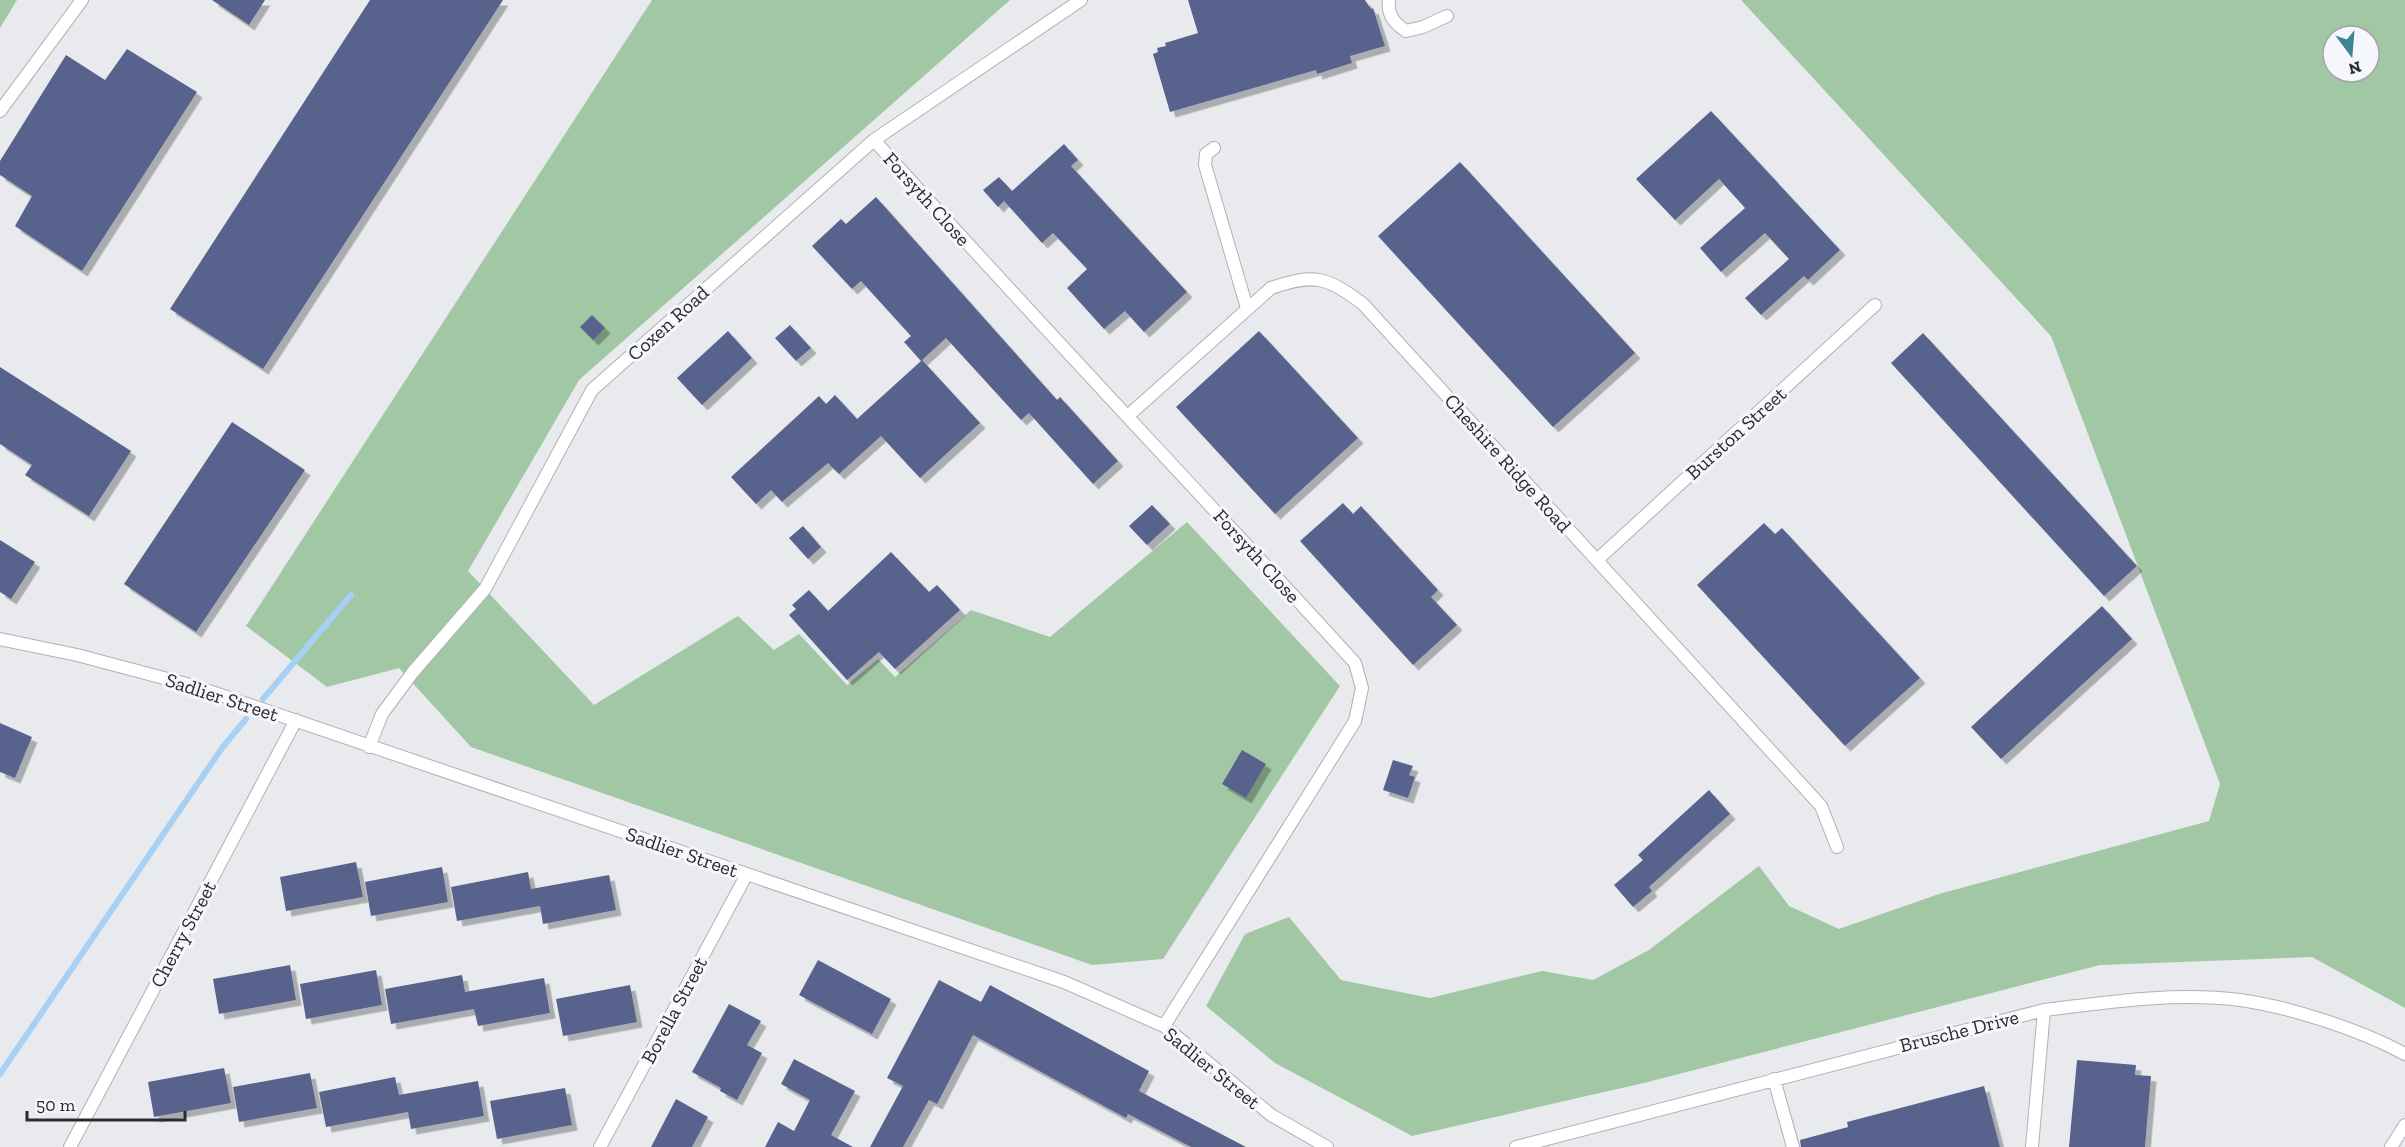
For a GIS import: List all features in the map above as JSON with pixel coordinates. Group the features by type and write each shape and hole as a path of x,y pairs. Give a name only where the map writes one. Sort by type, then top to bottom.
{"lane":[{"path":"0,111 82,0"},
{"name":"Coxen Road","path":"369,747 382,714 413,672 485,589 592,390 874,140 1081,0"},
{"path":"1389,0 1388,9 1394,22 1406,31 1423,27 1447,16"},
{"name":"Forsyth Close","path":"874,140 999,280 1129,415 1355,663 1362,688 1355,721 1164,1026"},
{"path":"1214,148 1206,154 1205,165 1247,308"},
{"name":"Cheshire Ridge Road","path":"1129,415 1271,288 1301,277 1335,283 1363,304 1821,806 1836,847"},
{"name":"Burston Street","path":"1597,560 1875,305"},
{"name":"Sadlier Street","path":"0,639 77,655 182,682 1064,982 1164,1026 1271,1115 1311,1143 1327,1147"},
{"name":"Cherry Street","path":"70,1147 296,720"},
{"name":"Borella Street","path":"600,1147 747,874"},
{"name":"Brusche Drive","path":"1516,1147 2044,1010 2116,1000 2168,998 2240,1000 2328,1022 2405,1054"},
{"path":"2032,1147 2044,1010"},
{"path":"1774,1079 1792,1147"},
{"path":"2391,1147 2405,1125"}],"green space":[{"path":"0,0 17,0 0,28"},
{"path":"652,0 1010,0 579,380 468,571 594,705 738,616 774,650 799,634 847,685 878,659 895,677 971,610 1050,637 1187,522 1340,686 1163,959 1092,965 471,747 399,668 327,687 246,626"},
{"path":"1741,0 2405,0 2405,1008 2312,957 2100,965 1648,1082 1412,1136 1275,1063 1206,1006 1245,934 1289,917 1341,980 1430,998 1542,971 1593,980 1649,950 1759,866 1789,906 1839,929 1939,894 2209,821 2220,784 2051,336"}],"building":[{"path":"212,0 265,0 249,25"},
{"path":"370,0 503,0 263,369 170,309"},
{"path":"1188,0 1365,0 1371,9 1373,8 1385,46 1350,56 1352,63 1317,74 1316,70 1170,112 1153,54 1158,52 1157,48 1166,46 1165,43 1198,33"},
{"path":"127,49 197,92 82,271 15,226 32,196 0,175 0,161 66,55 105,80"},
{"path":"1711,111 1840,250 1808,280 1804,276 1761,315 1745,298 1789,259 1765,233 1721,272 1700,248 1745,208 1719,179 1675,220 1636,179"},
{"path":"1064,144 1078,160 1071,166 1187,292 1144,332 1125,311 1104,329 1067,288 1087,269 1053,233 1042,243 1004,201 998,207 983,190 999,177 1012,191"},
{"path":"1460,162 1635,353 1553,427 1378,236"},
{"path":"876,197 1057,400 1060,397 1118,461 1093,484 1029,413 1021,420 946,338 922,360 980,423 920,478 881,436 839,474 828,463 782,502 771,490 756,504 731,477 819,396 826,404 835,395 857,419 921,361 904,342 911,336 861,281 852,289 812,246 841,219 846,224"},
{"path":"592,315 605,328 593,340 580,327"},
{"path":"790,325 811,348 796,361 775,338"},
{"path":"728,331 752,358 702,405 677,378"},
{"path":"1259,331 1358,438 1275,514 1176,407"},
{"path":"1923,333 2137,566 2104,596 1891,363"},
{"path":"0,367 131,451 89,516 25,475 32,465 0,444"},
{"path":"232,422 305,470 196,632 124,584"},
{"path":"1343,503 1353,514 1361,506 1438,590 1431,597 1457,625 1413,665 1300,541"},
{"path":"1152,505 1170,524 1147,545 1129,526"},
{"path":"1764,523 1775,534 1782,528 1920,678 1845,746 1697,585"},
{"path":"803,526 821,547 808,559 789,538"},
{"path":"0,540 35,562 11,599 0,592"},
{"path":"891,552 929,592 937,585 960,610 895,669 879,652 847,680 789,615 796,609 792,605 809,590 828,611"},
{"path":"2102,606 2132,639 2001,759 1971,727"},
{"path":"0,723 32,737 15,778 0,772"},
{"path":"1242,750 1266,764 1246,798 1222,784"},
{"path":"1393,760 1413,766 1409,775 1415,777 1408,798 1383,790"},
{"path":"1709,790 1730,814 1649,887 1652,891 1633,907 1614,885 1643,860 1638,855"},
{"path":"356,862 363,897 286,911 280,877"},
{"path":"442,867 448,902 371,916 365,882"},
{"path":"528,872 531,889 609,875 616,910 543,924 540,906 457,921 451,887"},
{"path":"818,960 891,999 872,1034 799,995"},
{"path":"290,965 296,1000 219,1014 213,979"},
{"path":"376,970 382,1005 306,1019 300,984"},
{"path":"462,975 465,992 544,978 550,1013 478,1026 474,1009 391,1024 385,989"},
{"path":"939,980 981,1002 990,985 1149,1071 1139,1091 1246,1147 1191,1147 1128,1114 1126,1118 973,1035 937,1104 929,1100 903,1147 870,1147 903,1086 887,1078"},
{"path":"630,985 637,1022 563,1036 556,999"},
{"path":"729,1004 761,1021 747,1045 762,1053 737,1100 692,1072"},
{"path":"794,1059 855,1091 831,1135 853,1147 765,1147 778,1122 794,1131 810,1100 781,1084"},
{"path":"2077,1060 2136,1065 2135,1075 2151,1076 2145,1147 2069,1147"},
{"path":"224,1068 231,1103 154,1117 148,1082"},
{"path":"310,1073 317,1108 239,1122 233,1087"},
{"path":"395,1077 399,1095 478,1081 484,1116 411,1129 408,1112 326,1127 319,1092"},
{"path":"1984,1086 2000,1147 1801,1147 1800,1140 1848,1127 1847,1122"},
{"path":"565,1088 572,1125 497,1139 490,1101"},
{"path":"676,1099 708,1117 692,1147 651,1147"}],"waterway":[{"path":"263,699 351,595"},
{"path":"0,1074 222,748 246,719"}]}
